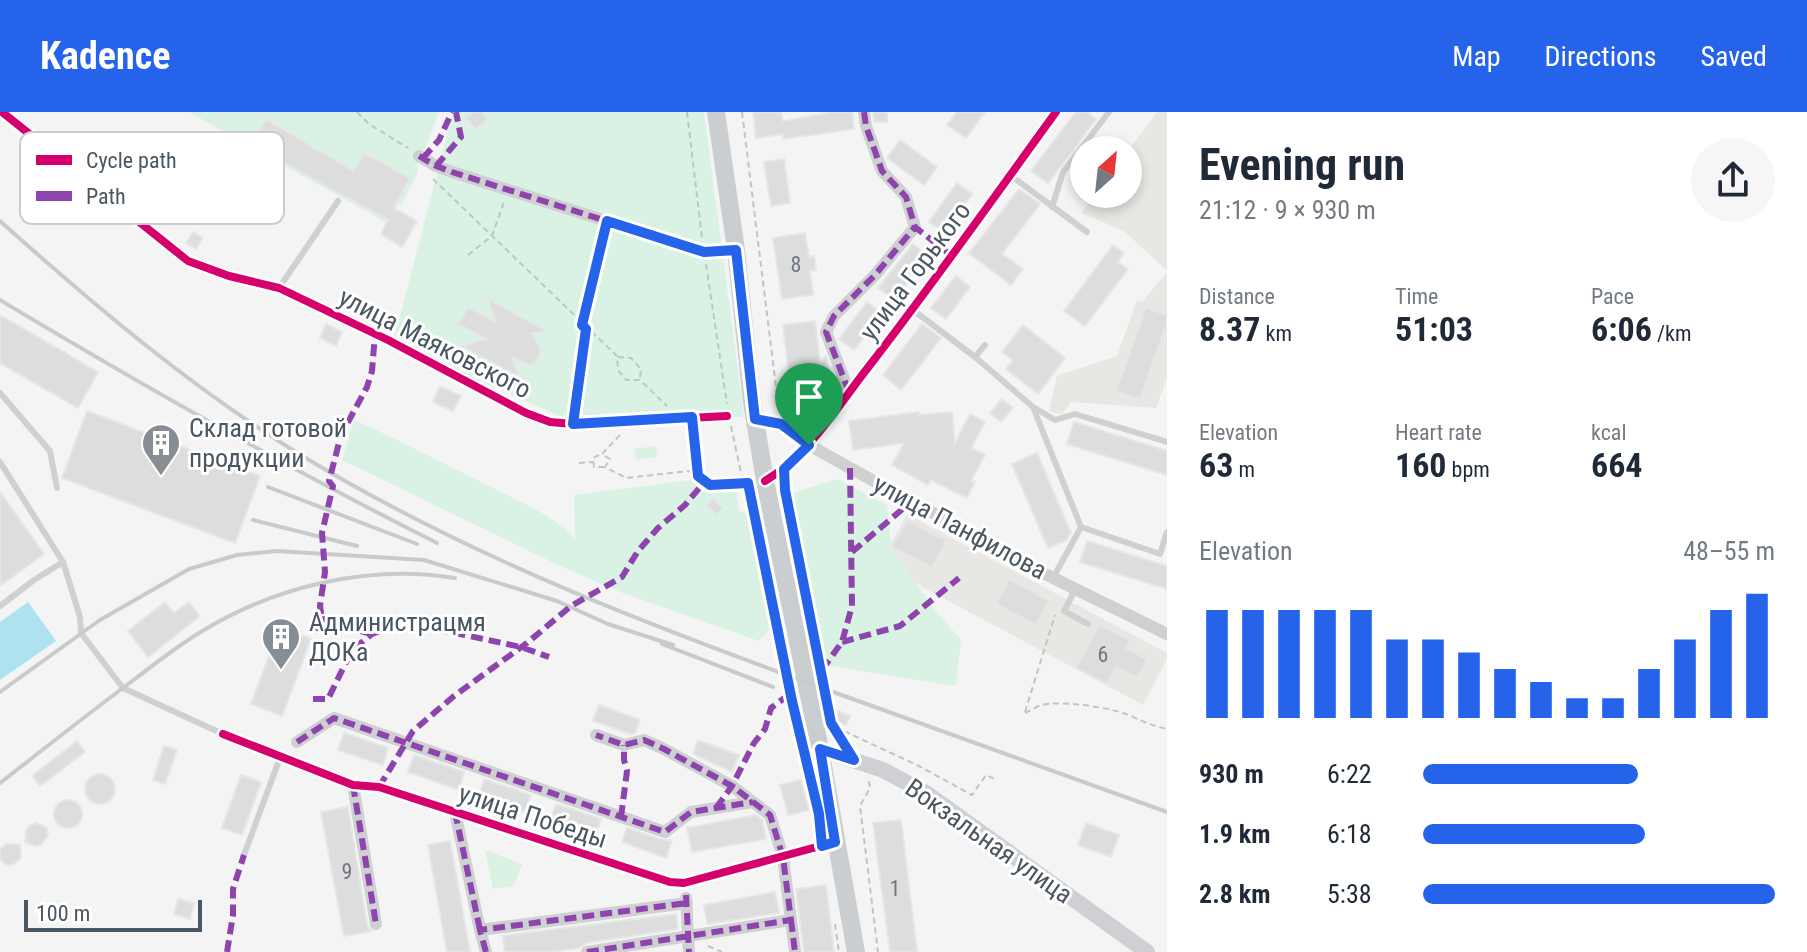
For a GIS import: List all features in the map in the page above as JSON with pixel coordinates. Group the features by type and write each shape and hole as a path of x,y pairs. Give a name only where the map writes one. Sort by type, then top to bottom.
{"main road":[{"path":"716,112 765,481 805,682 811,746 835,842 856,952"},
{"name":"Вокзальная улица","path":"811,746 883,770 926,793 1147,952"}],"street":[{"name":"улица Маяковского","path":"2,112 27,132"},
{"path":"849,392 826,332 834,316 875,275 915,227 906,197 882,171 864,112"},
{"name":"улица Горького","path":"765,481 784,469 809,445 913,310 1056,112"},
{"path":"419,156 436,166 704,252 736,250"},
{"name":"улица Маяковского","path":"142,224 188,261 229,276 279,288 388,340 526,413 550,422 573,424 686,418 728,411"},
{"name":"улица Панфилова","path":"755,419 781,424 809,445 1075,590 1167,634"},
{"path":"297,742 334,718 665,832 691,812 753,802"},
{"name":"улица Победы","path":"223,734 353,785 379,787 670,882 684,883 835,842"},
{"path":"596,735 624,745 644,740 732,786 770,815 783,857 795,952"},
{"path":"353,785 376,924"},
{"path":"716,808 732,786"},
{"path":"455,812 486,952"},
{"path":"684,883 689,952"},
{"path":"480,930 687,903"},
{"path":"587,952 791,920"}],"lane":[{"path":"1052,207 1063,172 1108,113"},
{"path":"1010,175 1087,232"},
{"path":"279,288 338,201"},
{"path":"913,310 975,357 1033,407 1055,420 1075,414 1167,442"},
{"path":"975,357 985,345"},
{"path":"0,393 50,451 57,488"},
{"path":"1033,407 1081,527 1160,554 1167,532"},
{"path":"0,462 63,562 80,617 81,633 123,688 223,734"},
{"path":"1053,578 1081,527"},
{"path":"0,606 63,562"},
{"path":"1075,590 1064,611 1088,624"},
{"path":"244,855 281,755"}],"path":[{"path":"357,112 369,124 419,156"},
{"path":"742,112 781,424"},
{"path":"436,166 432,178 586,329 617,356 631,358 641,369 640,380"},
{"path":"468,255 492,236 509,190"},
{"path":"582,325 607,221"},
{"path":"573,424 586,329"},
{"path":"617,356 618,370 626,380 640,380 686,418 698,476 710,485 748,483 752,495"},
{"path":"728,411 743,482"},
{"path":"621,434 602,454 593,458 594,467 605,467 626,478 698,470"},
{"path":"602,454 610,459 605,467"},
{"path":"579,463 593,462"},
{"path":"784,469 785,490 834,727 840,738"},
{"path":"755,510 811,746"},
{"path":"1057,609 1025,713 1043,705 1063,703 1107,707 1131,715 1146,725 1167,729"},
{"path":"834,727 917,765 972,795 986,775 997,780"},
{"path":"869,779 870,788 860,806 878,952"},
{"path":"834,922 839,952"}],"shaded area":[{"path":"1157,112 1167,112 1167,271 1124,231 1081,213 1085,208 1142,208 1142,136 1139,136"},
{"path":"1167,272 1167,378 1156,408 1071,402 1062,414 1049,411 1057,376 1117,356 1137,300 1142,302"},
{"path":"907,514 1167,653 1167,659 1143,705 915,583 890,545"}],"green space":[{"path":"189,112 439,112 417,163 418,172 401,206 398,205 387,223 284,165 284,132 225,132"},
{"path":"453,112 704,112 744,417 564,418 393,343"},
{"path":"354,420 531,507 575,539 574,495 691,480 702,492 736,490 739,511 750,513 770,628 759,641 620,592 342,460"},
{"path":"656,446 657,457 636,460 634,449"},
{"path":"837,479 887,505 891,545 929,603 961,640 956,686 817,664 781,497"},
{"path":"485,850 522,864 514,886 493,889"}],"water":[{"path":"28,602 56,641 0,680 0,622"}],"building":[{"path":"473,112 482,112 488,119 475,129 466,118"},
{"path":"753,112 781,112 783,121 852,112 854,129 783,139 783,134 756,138"},
{"path":"873,112 887,112 887,122 874,122"},
{"path":"957,112 985,112 966,138 947,125"},
{"path":"1076,112 1087,112 1096,119 1083,136 1070,136 1070,154 1048,183 1031,171"},
{"path":"266,119 353,171 364,153 410,178 394,208 417,221 402,247 381,234 388,220 284,163 284,132 259,132"},
{"path":"900,140 937,167 924,185 887,158"},
{"path":"784,159 790,203 771,206 764,162"},
{"path":"957,183 972,194 944,232 929,222"},
{"path":"1019,189 1040,204 1002,254 1023,269 1011,285 969,253"},
{"path":"193,232 203,238 196,249 186,243"},
{"path":"805,233 809,257 814,256 816,270 810,271 813,295 782,299 773,238"},
{"path":"913,244 928,256 904,288 900,285 891,297 878,288"},
{"path":"1113,245 1124,253 1118,262 1128,269 1085,326 1064,311"},
{"path":"956,276 970,287 946,319 931,308"},
{"path":"488,299 547,331 532,333 540,348 539,358 534,363 529,365 513,358 518,376 462,346 486,339 458,324 468,307 495,322"},
{"path":"867,302 882,313 854,350 839,339"},
{"path":"1146,308 1167,315 1167,323 1140,399 1116,391"},
{"path":"0,315 98,372 78,408 0,363"},
{"path":"815,321 820,363 826,356 832,389 791,394 783,325"},
{"path":"326,324 342,332 336,346 320,338"},
{"path":"922,324 941,338 901,390 883,375"},
{"path":"1023,325 1065,358 1038,394 1006,369 1013,360 1002,352"},
{"path":"440,386 461,396 453,411 433,402"},
{"path":"1002,399 1013,408 1001,422 990,413"},
{"name":"Склад готовой продукции","path":"87,411 260,476 235,543 62,478"},
{"path":"919,412 919,415 952,412 955,443 970,414 985,422 971,448 985,455 971,481 975,482 967,498 931,480 928,485 892,465 904,443 853,450 849,421"},
{"path":"1074,422 1167,451 1167,475 1067,444"},
{"path":"1037,453 1071,533 1067,540 1048,548 1012,464"},
{"path":"0,492 44,554 0,586"},
{"path":"713,498 723,508 717,515 706,506"},
{"path":"907,520 946,541 932,568 892,547"},
{"path":"1087,541 1167,566 1167,589 1080,562"},
{"path":"1009,579 1049,601 1036,625 996,604"},
{"path":"165,602 174,613 189,602 200,616 148,657 128,631"},
{"path":"1099,624 1130,640 1126,648 1147,659 1137,678 1116,667 1107,684 1076,668"},
{"name":"Администрацмя ДОКа","path":"280,627 311,639 282,716 251,704"},
{"path":"599,705 640,720 635,733 593,721"},
{"path":"838,711 850,716 846,725 834,720"},
{"path":"344,733 388,748 383,765 338,750"},
{"path":"698,740 739,755 732,772 693,754"},
{"path":"77,741 85,752 40,786 32,776"},
{"path":"164,746 177,750 165,784 153,780"},
{"path":"414,755 464,772 459,790 408,772"},
{"path":"100,774 106,775 114,783 114,795 106,803 100,804 94,803 86,795 85,789 86,783 94,775"},
{"path":"241,775 261,782 242,835 222,828"},
{"path":"484,779 531,795 525,812 479,796"},
{"path":"801,780 809,810 788,815 780,785"},
{"path":"68,800 78,804 82,814 78,824 68,828 58,824 54,814 58,804"},
{"path":"556,804 601,819 596,834 551,819"},
{"path":"348,807 367,925 371,931 344,936 321,812"},
{"path":"756,815 762,820 766,839 692,852 687,828"},
{"path":"901,820 917,952 890,952 873,823"},
{"path":"36,823 47,828 48,835 42,844 35,846 25,842 29,826"},
{"path":"1086,823 1119,835 1111,857 1078,845"},
{"path":"627,828 662,840 672,840 666,858 622,842"},
{"path":"450,841 470,952 447,952 428,845"},
{"path":"6,844 20,845 21,858 13,865 6,865 0,859 0,849"},
{"path":"826,885 834,952 804,952 796,889"},
{"path":"775,892 779,913 707,924 704,905"},
{"path":"178,899 194,903 190,919 174,914"},
{"path":"676,914 678,929 586,943 579,948 552,952 505,952 503,936"}],"railway":[{"path":"0,221 109,315 223,404 304,457 432,527 631,616 1167,812"},
{"path":"0,300 216,426 437,543"},
{"path":"268,487 417,544"},
{"path":"253,520 357,546"},
{"path":"0,692 100,620 189,569 237,555 277,551 424,560 557,601 608,624 673,645"},
{"path":"0,783 169,653 195,635 262,601 325,582 357,577 423,574 455,578"},
{"path":"662,644 773,687"}],"marked path":[{"path":"423,158 439,140 452,112"},
{"path":"436,166 461,137 456,112"},
{"path":"864,112 882,171 906,197 915,227 952,256"},
{"path":"419,156 452,172 704,252 736,250"},
{"path":"849,392 826,332 834,316 875,275 915,227"},
{"path":"317,631 322,619 320,606 325,572 322,533 333,486 329,481 341,435 367,387 372,371 375,334"},
{"path":"822,670 842,642 852,606 850,468"},
{"path":"379,787 413,731 571,606 622,577 638,551 705,481"},
{"path":"852,552 912,501"},
{"path":"842,642 900,626 959,578"},
{"path":"322,619 372,634"},
{"path":"313,699 328,699 352,650 372,634 403,622 521,647 549,657"},
{"path":"716,808 765,729 771,708 791,693"},
{"path":"297,742 334,718 665,832 691,812 753,802"},
{"path":"587,952 791,920 783,857 770,815 732,786 664,749 644,740 624,745 596,735"},
{"path":"621,817 627,771 624,745"},
{"path":"353,785 376,924"},
{"path":"455,812 480,930"},
{"path":"227,952 233,915 233,889 244,855"},
{"path":"686,895 689,952"},
{"path":"486,952 480,930 687,903"},
{"path":"791,920 795,952"}],"cycle path":[{"path":"2,112 27,132"},
{"path":"765,481 794,459 830,418 1056,112"},
{"path":"142,224 188,261 229,276 279,288 388,340 526,413 550,422 573,424 727,416"},
{"path":"223,734 353,785 379,787 670,882 684,883 835,842"}],"place":[{"name":"Склад готовой продукции","path":"161,477"},
{"name":"Администрацмя ДОКа","path":"281,671"}],"route":[{"path":"607,221 704,252 736,250 755,419 781,424 809,445 784,469 785,490 831,723 854,760 820,749 835,842 822,846 819,814 792,701 748,483 710,485 698,476 692,417 573,424 586,329 582,325 607,221"}]}
